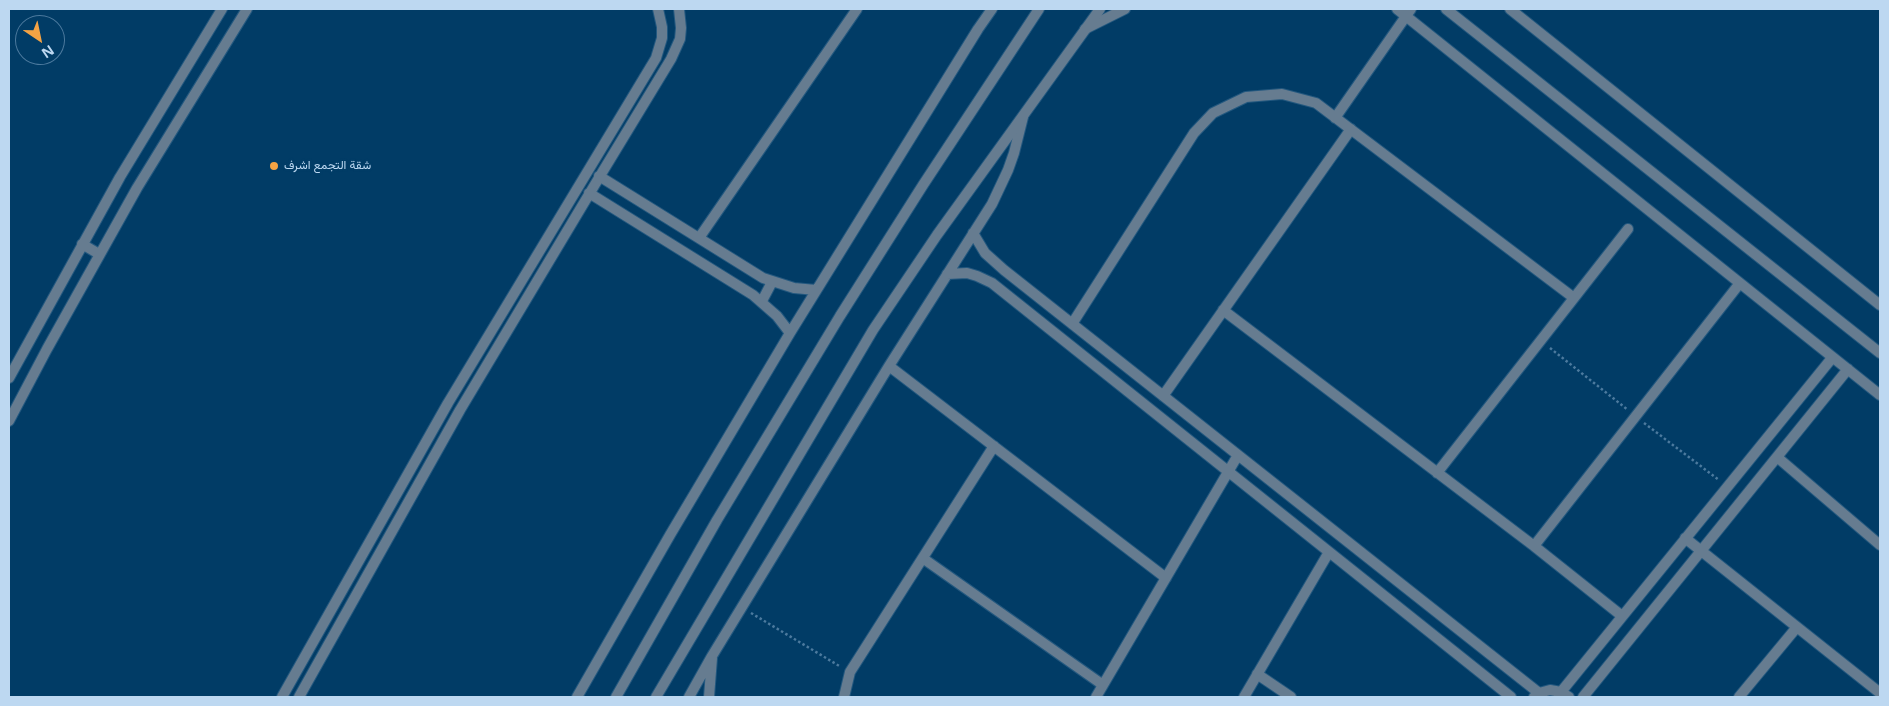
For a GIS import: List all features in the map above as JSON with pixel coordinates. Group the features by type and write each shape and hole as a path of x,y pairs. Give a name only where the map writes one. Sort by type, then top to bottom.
{"street":[{"path":"9,378 82,244 167,98 222,9"},
{"path":"9,421 99,254 246,9"},
{"path":"282,697 453,394 656,58 662,38 662,27 658,9"},
{"path":"299,697 455,419 676,49 681,28 679,9"},
{"path":"699,238 857,9"},
{"path":"577,697 670,535 790,333 992,9"},
{"path":"616,697 717,520 840,316 1039,9"},
{"path":"656,697 873,330 937,234 1100,9"},
{"path":"1086,29 1125,9"},
{"path":"1397,9 1409,12 1832,358 1880,395"},
{"path":"1446,9 1880,353"},
{"path":"1510,9 1880,305"},
{"path":"1335,118 1409,12"},
{"path":"1072,324 1194,133 1213,113 1246,97 1282,94 1316,104 1574,298"},
{"path":"689,697 741,608 889,366 992,204 1008,170 1023,117"},
{"path":"1163,396 1350,129"},
{"path":"591,163 601,173 699,238 772,282 794,288 816,290"},
{"path":"589,193 762,301 790,333"},
{"path":"1438,473 1628,229"},
{"path":"973,233 994,262 1238,455 1536,695 1550,690 1565,694 1622,616 1832,358"},
{"path":"82,244 99,254"},
{"path":"716,272 726,255"},
{"path":"947,274 968,273 985,278 992,283 1511,697"},
{"path":"762,301 772,282"},
{"path":"1534,546 1740,283"},
{"path":"1223,310 1534,546 1622,616"},
{"path":"889,366 1166,578"},
{"path":"1583,697 1848,369"},
{"path":"844,697 850,672 924,559 994,446"},
{"path":"1096,697 1238,455"},
{"path":"1777,456 1880,545"},
{"path":"1685,538 1880,693"},
{"path":"1244,697 1329,552"},
{"path":"924,559 1103,685"},
{"path":"1738,697 1797,626"},
{"path":"310,646 323,653"},
{"path":"709,697 712,656"},
{"path":"1257,674 1290,697"}],"path":[{"path":"741,608 850,672"}],"place":[{"name":"شقة التجمع اشرف","path":"274,166"}]}
